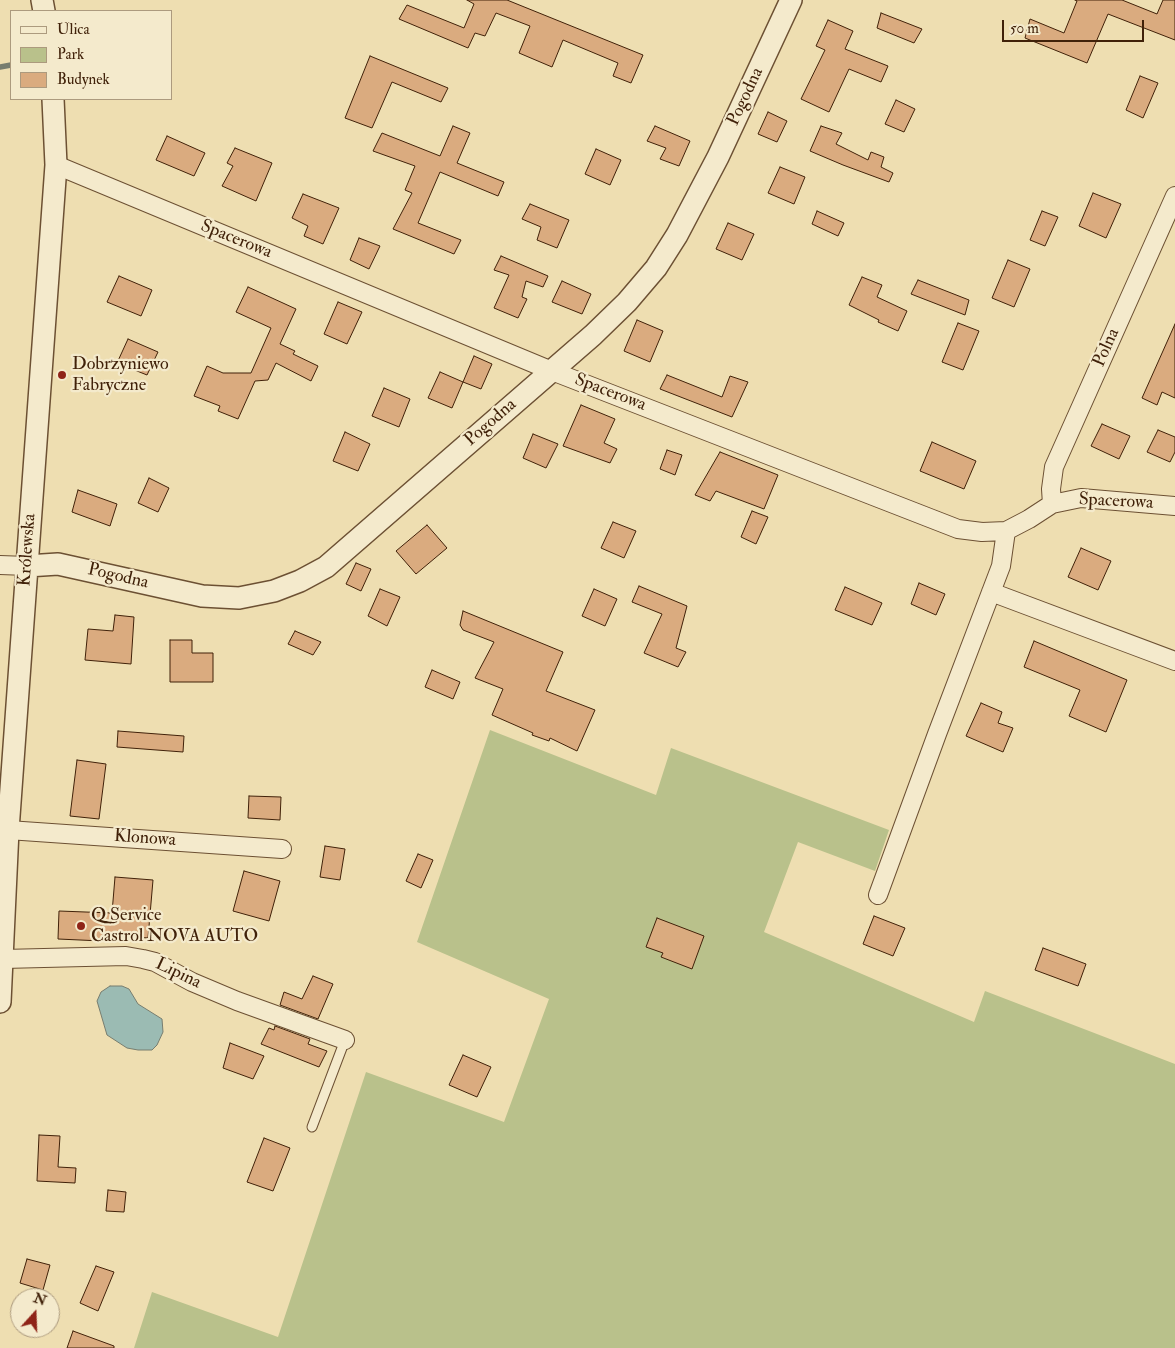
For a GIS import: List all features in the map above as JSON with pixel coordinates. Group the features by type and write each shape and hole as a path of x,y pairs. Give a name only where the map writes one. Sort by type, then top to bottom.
{"street":[{"name":"Pogodna","path":"27,566 58,564 202,596 239,598 274,590 300,581 326,567 628,302 656,268 677,235 718,157 791,0"},
{"name":"Królewska","path":"0,1002 3,959 5,841 56,165 53,100"},
{"name":"Spacerowa","path":"56,165 552,370 958,529 982,532 1006,531 1052,504 1081,498 1175,506"},
{"name":"Polna","path":"1052,504 1051,489 1054,467 1175,196"},
{"path":"878,895 936,734 992,592 1001,566 1006,531"},
{"path":"0,565 27,566"},
{"path":"992,592 1175,661"},
{"name":"Klonowa","path":"5,841 282,849"},
{"name":"Lipina","path":"3,959 126,956 143,958 228,997 345,1040"}],"lane":[{"path":"312,1126 345,1040"}],"green space":[{"path":"490,730 656,795 671,748 889,830 875,871 798,842 764,932 974,1022 985,991 1175,1064 1175,1348 134,1348 152,1292 278,1337 366,1072 504,1122 549,999 417,942"}],"water":[{"path":"110,986 122,986 129,989 138,1004 162,1019 163,1032 157,1045 152,1050 127,1048 107,1035 97,1001 101,992"}],"building":[{"path":"467,0 507,0 643,55 631,83 613,76 618,63 563,40 552,67 519,53 530,26 496,13 485,36 475,33 468,48 399,19 407,5 464,28 474,4"},
{"path":"1075,0 1122,0 1157,14 1163,0 1175,0 1175,40 1108,14 1087,63 1025,38 1030,19 1064,33 1077,1"},
{"path":"881,13 922,29 914,43 877,28"},
{"path":"828,20 853,31 845,49 888,66 881,82 849,69 829,112 801,99 825,50 816,46"},
{"path":"370,56 448,88 441,102 392,82 372,128 345,118"},
{"path":"1140,76 1158,83 1143,118 1126,110"},
{"path":"896,100 915,109 904,132 885,124"},
{"path":"768,112 787,121 777,142 758,134"},
{"path":"453,126 470,133 457,163 504,182 498,196 440,172 418,223 461,240 454,254 393,229 412,193 405,190 415,166 373,151 382,133 440,156"},
{"path":"655,126 690,141 679,166 660,159 666,148 647,141"},
{"path":"821,126 842,133 836,144 868,160 871,152 884,157 881,167 893,173 889,182 810,151"},
{"path":"167,136 205,153 194,176 156,160"},
{"path":"235,148 272,163 256,201 222,186 233,166 227,163"},
{"path":"596,149 621,160 610,185 585,174"},
{"path":"780,167 805,177 794,204 768,193"},
{"path":"1093,193 1121,204 1106,238 1079,226"},
{"path":"303,194 339,208 323,244 304,236 308,226 292,218"},
{"path":"530,204 569,220 557,248 537,240 541,227 522,219"},
{"path":"817,211 844,223 838,236 812,224"},
{"path":"1042,211 1058,217 1045,246 1030,240"},
{"path":"728,223 754,234 742,260 716,249"},
{"path":"359,238 380,246 369,269 350,260"},
{"path":"501,256 548,276 543,287 526,281 522,297 527,299 518,318 494,308 509,275 494,270"},
{"path":"1008,260 1030,269 1014,307 992,298"},
{"path":"119,276 152,290 141,316 107,302"},
{"path":"862,277 882,285 877,297 907,311 898,331 849,305"},
{"path":"918,280 969,300 965,315 911,294"},
{"path":"562,281 591,294 582,314 552,302"},
{"path":"248,287 296,309 280,344 295,351 293,354 318,366 311,381 276,363 268,380 255,381 238,419 218,411 220,406 194,396 207,366 223,373 251,373 271,328 236,312"},
{"path":"338,302 362,312 347,344 324,334"},
{"path":"637,320 663,331 650,362 624,351"},
{"path":"958,323 979,331 963,370 942,362"},
{"path":"1175,324 1175,398 1162,392 1157,405 1142,398"},
{"path":"128,339 158,352 147,375 117,363"},
{"path":"474,356 492,364 481,389 463,382"},
{"path":"440,372 463,382 452,408 428,398"},
{"path":"667,375 722,397 730,376 748,382 732,417 660,389"},
{"path":"384,388 410,399 399,427 372,416"},
{"path":"581,405 615,419 604,443 617,449 610,463 563,446"},
{"path":"1102,424 1130,436 1119,459 1091,446"},
{"path":"1158,430 1175,437 1175,452 1170,462 1147,452"},
{"path":"345,432 370,444 358,471 333,461"},
{"path":"533,434 558,444 546,468 523,458"},
{"path":"932,442 976,461 964,489 920,471"},
{"path":"667,450 682,455 675,475 660,469"},
{"path":"720,452 778,475 764,509 716,491 710,501 695,495"},
{"path":"149,478 169,488 158,512 138,503"},
{"path":"78,490 117,504 110,526 72,512"},
{"path":"752,511 768,517 756,544 741,537"},
{"path":"613,522 636,531 624,558 601,548"},
{"path":"427,525 447,548 416,574 396,551"},
{"path":"1081,548 1111,561 1098,590 1068,577"},
{"path":"356,563 371,569 361,591 346,584"},
{"path":"919,583 945,594 936,615 911,604"},
{"path":"639,586 687,606 676,648 686,652 678,667 644,653 662,614 632,602"},
{"path":"845,587 882,603 872,625 835,610"},
{"path":"380,589 400,597 387,626 368,616"},
{"path":"594,589 617,599 605,626 582,616"},
{"path":"463,611 563,652 546,691 595,710 577,751 550,738 549,741 532,735 533,733 492,715 503,689 475,678 494,642 463,630 460,625"},
{"path":"115,615 134,617 131,664 85,660 88,629 113,631"},
{"path":"295,631 321,642 313,655 288,644"},
{"path":"170,640 192,640 192,653 213,653 213,682 170,682"},
{"path":"1034,641 1127,680 1106,732 1069,716 1080,690 1024,667"},
{"path":"432,670 460,682 453,699 425,687"},
{"path":"981,703 1002,712 998,723 1013,728 1003,752 966,736"},
{"path":"118,731 184,736 183,752 117,747"},
{"path":"77,760 106,764 99,819 70,816"},
{"path":"249,796 281,797 280,820 248,818"},
{"path":"325,846 345,849 340,880 320,877"},
{"path":"418,854 433,860 421,888 406,881"},
{"path":"244,871 280,881 269,921 233,911"},
{"path":"115,877 153,880 148,938 103,934 102,941 58,939 59,911 112,913"},
{"path":"874,916 905,928 893,956 863,944"},
{"path":"657,918 704,936 692,969 661,957 663,953 646,947"},
{"path":"1043,948 1086,964 1078,986 1035,970"},
{"path":"313,976 333,984 318,1019 280,1005 284,992 302,999"},
{"path":"275,1026 310,1039 308,1044 327,1051 319,1067 261,1044 269,1028 274,1030"},
{"path":"230,1043 264,1056 253,1079 223,1068"},
{"path":"463,1055 491,1067 477,1097 449,1085"},
{"path":"39,1135 60,1136 58,1167 76,1168 75,1183 37,1181"},
{"path":"264,1138 290,1148 273,1191 247,1182"},
{"path":"108,1190 126,1192 124,1212 106,1211"},
{"path":"27,1259 50,1265 44,1288 20,1283"},
{"path":"96,1266 114,1272 98,1311 80,1303"},
{"path":"73,1331 114,1346 114,1348 67,1348"}],"waterway":[{"path":"0,67 10,65"}],"place":[{"name":"Dobrzyniewo Fabryczne","path":"62,375"},
{"name":"Q Service Castrol NOVA AUTO","path":"81,926"}]}
